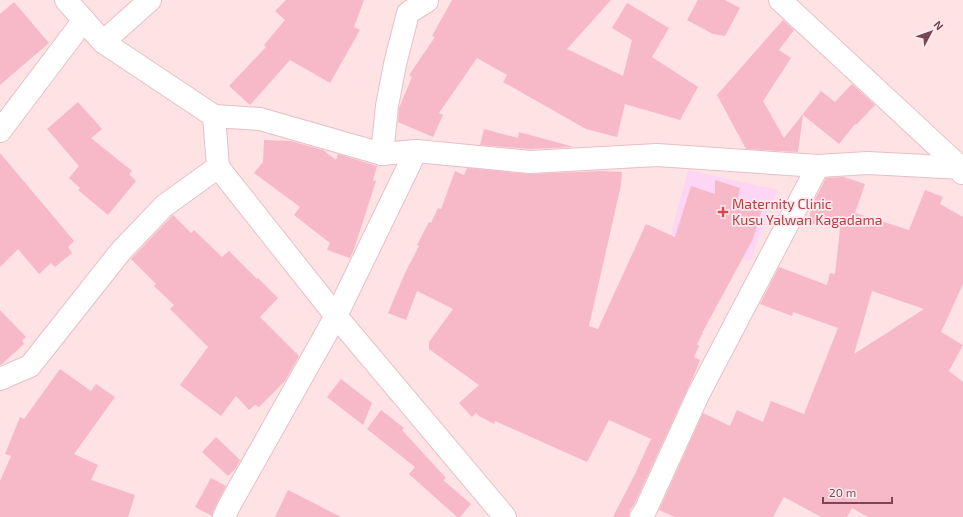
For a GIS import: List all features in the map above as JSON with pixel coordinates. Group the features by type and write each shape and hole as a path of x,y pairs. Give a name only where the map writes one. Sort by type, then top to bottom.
{"street":[{"path":"66,0 103,42 214,116 260,119 382,154 416,151 530,162 657,155 818,166 868,163 962,171"},
{"path":"103,42 150,0"},
{"path":"382,154 387,106 395,64 408,13 427,0"},
{"path":"780,0 962,171"},
{"path":"0,130 84,20"},
{"path":"214,116 218,168 336,316 506,517"},
{"path":"224,517 336,316 416,151"},
{"path":"640,517 698,395 818,166"},
{"path":"0,379 30,366 121,251 164,206 218,168"}],"shaded area":[{"name":"Maternity Clinic Kusu Yalwan Kagadama","path":"688,170 778,190 750,261 671,234"}],"building":[{"path":"286,0 364,0 354,27 360,30 330,83 290,60 250,105 229,86 266,47 264,45 285,20 275,11"},
{"path":"452,0 611,0 567,49 623,76 632,40 612,28 627,3 669,28 652,57 698,87 680,120 625,104 617,137 586,129 503,82 507,75 477,58 439,113 443,115 433,137 398,122 399,108 412,77 409,75 435,37 432,36"},
{"path":"698,0 725,0 740,8 725,36 713,34 687,20"},
{"path":"14,2 49,43 0,85 0,14"},
{"path":"783,20 794,30 779,50 791,58 763,101 784,138 821,91 835,102 852,84 875,105 856,125 855,124 839,144 803,115 798,152 746,149 717,95"},
{"path":"78,102 102,129 91,138 132,171 129,174 136,181 108,215 78,190 80,188 69,178 79,166 47,129"},
{"path":"484,129 518,138 519,132 574,147 530,149 480,145"},
{"path":"264,140 291,141 323,150 336,160 338,154 377,166 373,180 376,181 350,258 327,250 330,243 294,215 300,207 254,173 263,162"},
{"path":"0,153 74,241 68,247 72,253 55,267 51,263 39,274 18,249 0,267"},
{"path":"467,168 529,174 601,171 622,172 621,185 589,326 598,329 646,224 675,237 691,186 715,194 715,180 740,188 738,198 763,206 753,239 697,344 699,346 694,357 700,360 634,505 630,510 629,517 613,517 651,439 609,420 587,462 495,421 494,424 476,413 472,417 459,403 479,385 429,349 429,342 453,309 417,291 406,320 388,313 405,273 419,246 417,245 429,222 431,223 438,208 441,209 455,171 464,175"},
{"path":"844,177 865,184 855,213 909,230 925,190 943,197 940,204 963,217 963,284 941,332 963,345 949,371 963,382 963,517 868,517 852,508 847,517 821,517 784,497 773,517 675,517 659,510 703,413 730,426 737,410 763,422 771,401 804,414 838,328 793,312 792,316 760,304 779,267 827,285 830,273 835,274 840,229 808,223 812,205 826,178","holes":["872,291 924,309 854,354"]},
{"path":"173,215 191,233 194,230 222,257 229,251 278,298 260,317 299,356 285,381 259,407 255,405 249,410 236,396 221,416 180,385 208,347 170,309 174,305 154,286 156,284 131,259"},
{"path":"0,310 26,337 22,341 24,344 0,365"},
{"path":"60,369 91,391 96,384 115,397 74,454 98,465 91,480 135,495 128,517 0,517 0,481 11,456 5,454 20,417 24,419"},
{"path":"341,379 372,403 363,425 327,397"},
{"path":"381,410 404,428 402,430 446,478 443,480 471,504 460,517 457,517 409,474 415,467 367,429"},
{"path":"216,437 240,460 236,468 228,476 202,452"},
{"path":"211,478 226,486 212,516 195,507"},
{"path":"288,490 341,517 275,517"}],"place":[{"name":"Maternity Clinic Kusu Yalwan Kagadama","path":"723,212"}]}
